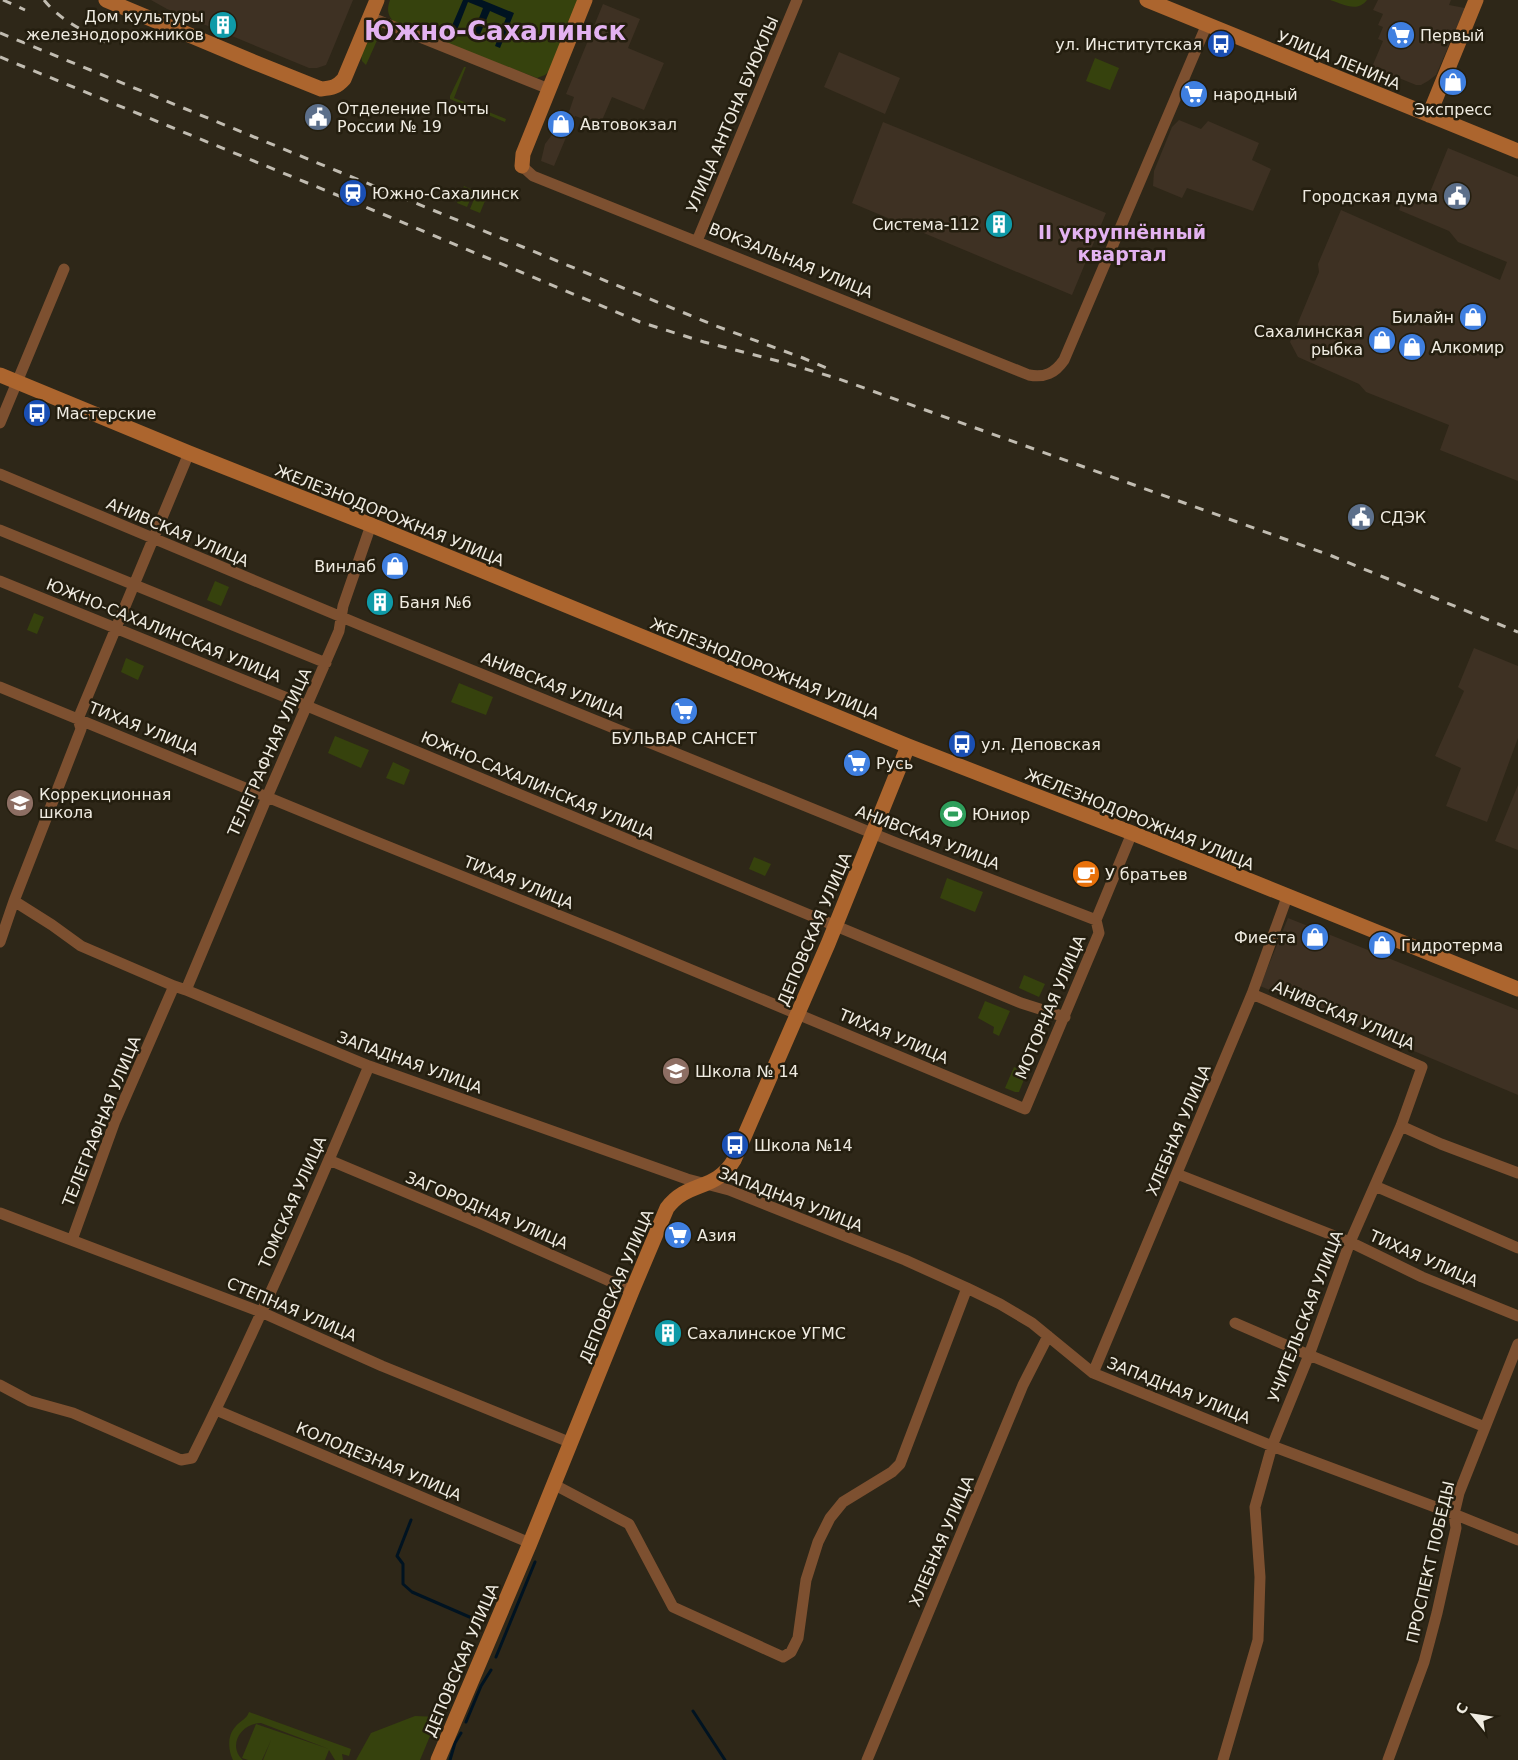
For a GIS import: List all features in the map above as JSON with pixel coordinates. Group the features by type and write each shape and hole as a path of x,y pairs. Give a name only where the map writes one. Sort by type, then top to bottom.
{"main road":[{"path":"106,0 322,89 332,88 344,79 377,0"},
{"path":"522,166 523,154 585,0"},
{"name":"УЛИЦА ЛЕНИНА","path":"1147,0 1518,151"},
{"path":"1429,115 1476,0"},
{"name":"ЖЕЛЕЗНОДОРОЖНАЯ УЛИЦА","path":"0,375 908,746 1132,833 1518,989"},
{"name":"ДЕПОВСКАЯ УЛИЦА","path":"438,1760 668,1208 674,1199 684,1192 721,1177 734,1160 836,925 908,746"}],"street":[{"name":"УЛИЦА АНТОНА БУЮКЛЫ","path":"697,241 797,0"},
{"path":"370,17 549,89"},
{"name":"ВОКЗАЛЬНАЯ УЛИЦА","path":"522,166 533,176 1038,377 1050,374 1058,369 1064,360 1207,24"},
{"path":"0,423 64,269"},
{"path":"0,942 81,729 78,719 189,453"},
{"name":"АНИВСКАЯ УЛИЦА","path":"0,474 342,618 873,833 1096,920"},
{"name":"ТЕЛЕГРАФНАЯ УЛИЦА","path":"186,990 267,797 340,631 343,606 371,525"},
{"path":"0,530 326,663"},
{"name":"ЮЖНО-САХАЛИНСКАЯ УЛИЦА","path":"0,581 307,706 1021,1003 1065,1017"},
{"name":"ТИХАЯ УЛИЦА","path":"0,686 797,1013 1025,1109"},
{"name":"МОТОРНАЯ УЛИЦА","path":"1025,1109 1099,933 1096,920 1132,833"},
{"name":"ХЛЕБНАЯ УЛИЦА","path":"1093,1373 1252,994 1287,897"},
{"name":"ЗАПАДНАЯ УЛИЦА","path":"14,901 81,946 368,1066 687,1179 735,1192 905,1260 1000,1304 1032,1324 1093,1373 1272,1446 1518,1540"},
{"name":"ТЕЛЕГРАФНАЯ УЛИЦА","path":"72,1240 115,1121 174,986"},
{"name":"АНИВСКАЯ УЛИЦА","path":"1252,994 1422,1067"},
{"name":"ТОМСКАЯ УЛИЦА","path":"0,1385 30,1401 74,1413 181,1460 192,1458 261,1312 329,1160 368,1066"},
{"name":"УЧИТЕЛЬСКАЯ УЛИЦА","path":"1223,1760 1258,1640 1260,1577 1255,1507 1272,1446 1309,1355 1350,1242 1400,1126 1422,1067"},
{"path":"1400,1126 1518,1174"},
{"name":"ЗАГОРОДНАЯ УЛИЦА","path":"329,1160 479,1223 632,1291"},
{"name":"ТИХАЯ УЛИЦА","path":"1177,1174 1350,1242 1422,1277 1518,1316"},
{"path":"1375,1186 1518,1248"},
{"name":"СТЕПНАЯ УЛИЦА","path":"0,1213 261,1312 382,1366 569,1442"},
{"path":"553,1484 629,1524 674,1606 783,1657 791,1652 798,1638 806,1580 818,1542 830,1518 843,1502 892,1472 900,1464 967,1288"},
{"path":"1235,1322 1309,1355 1485,1427"},
{"name":"ХЛЕБНАЯ УЛИЦА","path":"867,1760 1023,1385 1048,1336"},
{"name":"ПРОСПЕКТ ПОБЕДЫ","path":"1388,1760 1424,1662 1456,1528 1454,1514 1459,1493 1518,1344"},
{"name":"КОЛОДЕЗНАЯ УЛИЦА","path":"216,1410 530,1543"}],"shaded area":[{"path":"151,0 353,0 326,65 309,68 167,9"},
{"path":"1378,0 1451,0 1449,5 1465,8 1436,75 1421,85 1416,85 1372,67 1383,41 1378,39 1383,27 1378,25 1383,14 1373,10"},
{"path":"603,4 640,19 628,48 664,63 644,110 612,97 600,125 575,116 554,166 541,161 545,144 552,134 549,132 559,109 569,112 574,97 566,94"},
{"path":"839,52 900,78 885,114 824,87"},
{"path":"1179,120 1201,129 1208,121 1259,143 1252,160 1271,169 1253,211 1187,188 1182,198 1153,186 1154,171 1172,127"},
{"path":"883,122 1106,213 1072,295 852,203"},
{"path":"1448,148 1518,177 1518,481 1440,450 1449,425 1366,392 1359,384 1298,357 1290,342 1319,272 1318,264 1341,210 1500,280 1507,262 1458,242 1449,231 1399,210 1405,194 1426,202"},
{"path":"1474,648 1518,666 1518,738 1487,822 1446,806 1461,768 1435,756 1464,691 1458,687"},
{"path":"1518,785 1518,850 1495,841"},
{"path":"1288,918 1518,1010 1518,1095 1260,986"}],"green space":[{"path":"390,0 578,0 551,69 545,75 537,78 397,25 389,14"},
{"path":"1330,0 1367,0 1363,4 1354,7"},
{"path":"383,27 366,65 362,61 361,55 373,29"},
{"path":"1095,58 1119,68 1110,90 1086,81"},
{"path":"464,67 466,67 454,98 506,119 505,122 450,99"},
{"path":"464,186 474,191 467,207 457,203"},
{"path":"477,192 487,196 480,213 470,209"},
{"path":"215,581 229,587 221,606 207,600"},
{"path":"34,613 44,617 37,634 27,630"},
{"path":"126,658 144,666 138,680 121,672"},
{"path":"459,683 493,697 486,715 451,702"},
{"path":"335,736 369,750 361,768 328,753"},
{"path":"393,762 410,770 404,785 386,778"},
{"path":"754,857 771,864 765,876 749,869"},
{"path":"947,878 983,892 975,912 940,898"},
{"path":"1024,975 1045,984 1039,997 1019,988"},
{"path":"985,1001 1010,1011 999,1036 993,1033 994,1027 978,1018"},
{"path":"1014,1067 1027,1072 1019,1092 1005,1088"},
{"path":"249,1712 351,1749 349,1756 342,1754 343,1760 335,1760 329,1750 325,1760 263,1760 271,1740 262,1760 242,1758 256,1724 329,1749 261,1723 254,1724 248,1727 238,1736 236,1748 243,1760 233,1760 229,1747 231,1734"},
{"path":"415,1716 438,1717 420,1760 356,1760 371,1733"}],"water":[{"path":"463,0 482,0 514,13 500,48 495,46 506,18 490,11 478,39 472,36 483,8 468,2 457,30 451,28"}],"waterway":[{"path":"411,1520 397,1556 403,1564 403,1584 412,1592 481,1622"},
{"path":"496,1657 535,1562"},
{"path":"466,1722 481,1686 491,1670"},
{"path":"693,1711 725,1760"},
{"path":"450,1760 455,1743 461,1733"}],"railway":[{"path":"3,0 25,10"},
{"path":"44,0 64,19 105,42"},
{"path":"0,33 716,326 829,369"},
{"path":"0,57 640,322 704,342 839,379 1332,556 1518,632"}],"place":[{"name":"Дом культуры железнодорожников","path":"223,25"},
{"name":"Первый","path":"1401,35"},
{"name":"ул. Институтская","path":"1221,44"},
{"name":"Экспресс","path":"1453,82"},
{"name":"народный","path":"1194,94"},
{"name":"Отделение Почты России № 19","path":"318,117"},
{"name":"Автовокзал","path":"561,124"},
{"name":"Южно-Сахалинск","path":"353,193"},
{"name":"Городская дума","path":"1457,196"},
{"name":"Система-112","path":"999,224"},
{"name":"Билайн","path":"1473,317"},
{"name":"Сахалинская рыбка","path":"1382,340"},
{"name":"Алкомир","path":"1412,347"},
{"name":"Мастерские","path":"37,413"},
{"name":"СДЭК","path":"1361,517"},
{"name":"Винлаб","path":"395,566"},
{"name":"Баня №6","path":"380,602"},
{"name":"БУЛЬВАР САНСЕТ","path":"684,711"},
{"name":"ул. Деповская","path":"962,744"},
{"name":"Русь","path":"857,763"},
{"name":"Коррекционная школа","path":"20,803"},
{"name":"Юниор","path":"953,814"},
{"name":"У братьев","path":"1086,874"},
{"name":"Фиеста","path":"1315,937"},
{"name":"Гидротерма","path":"1382,945"},
{"name":"Школа № 14","path":"676,1071"},
{"name":"Школа №14","path":"735,1145"},
{"name":"Азия","path":"678,1235"},
{"name":"Сахалинское УГМС","path":"668,1333"}],"district":[{"name":"Южно-Сахалинск","path":"495,31"},
{"name":"II укрупнённый квартал","path":"1122,243"}]}
